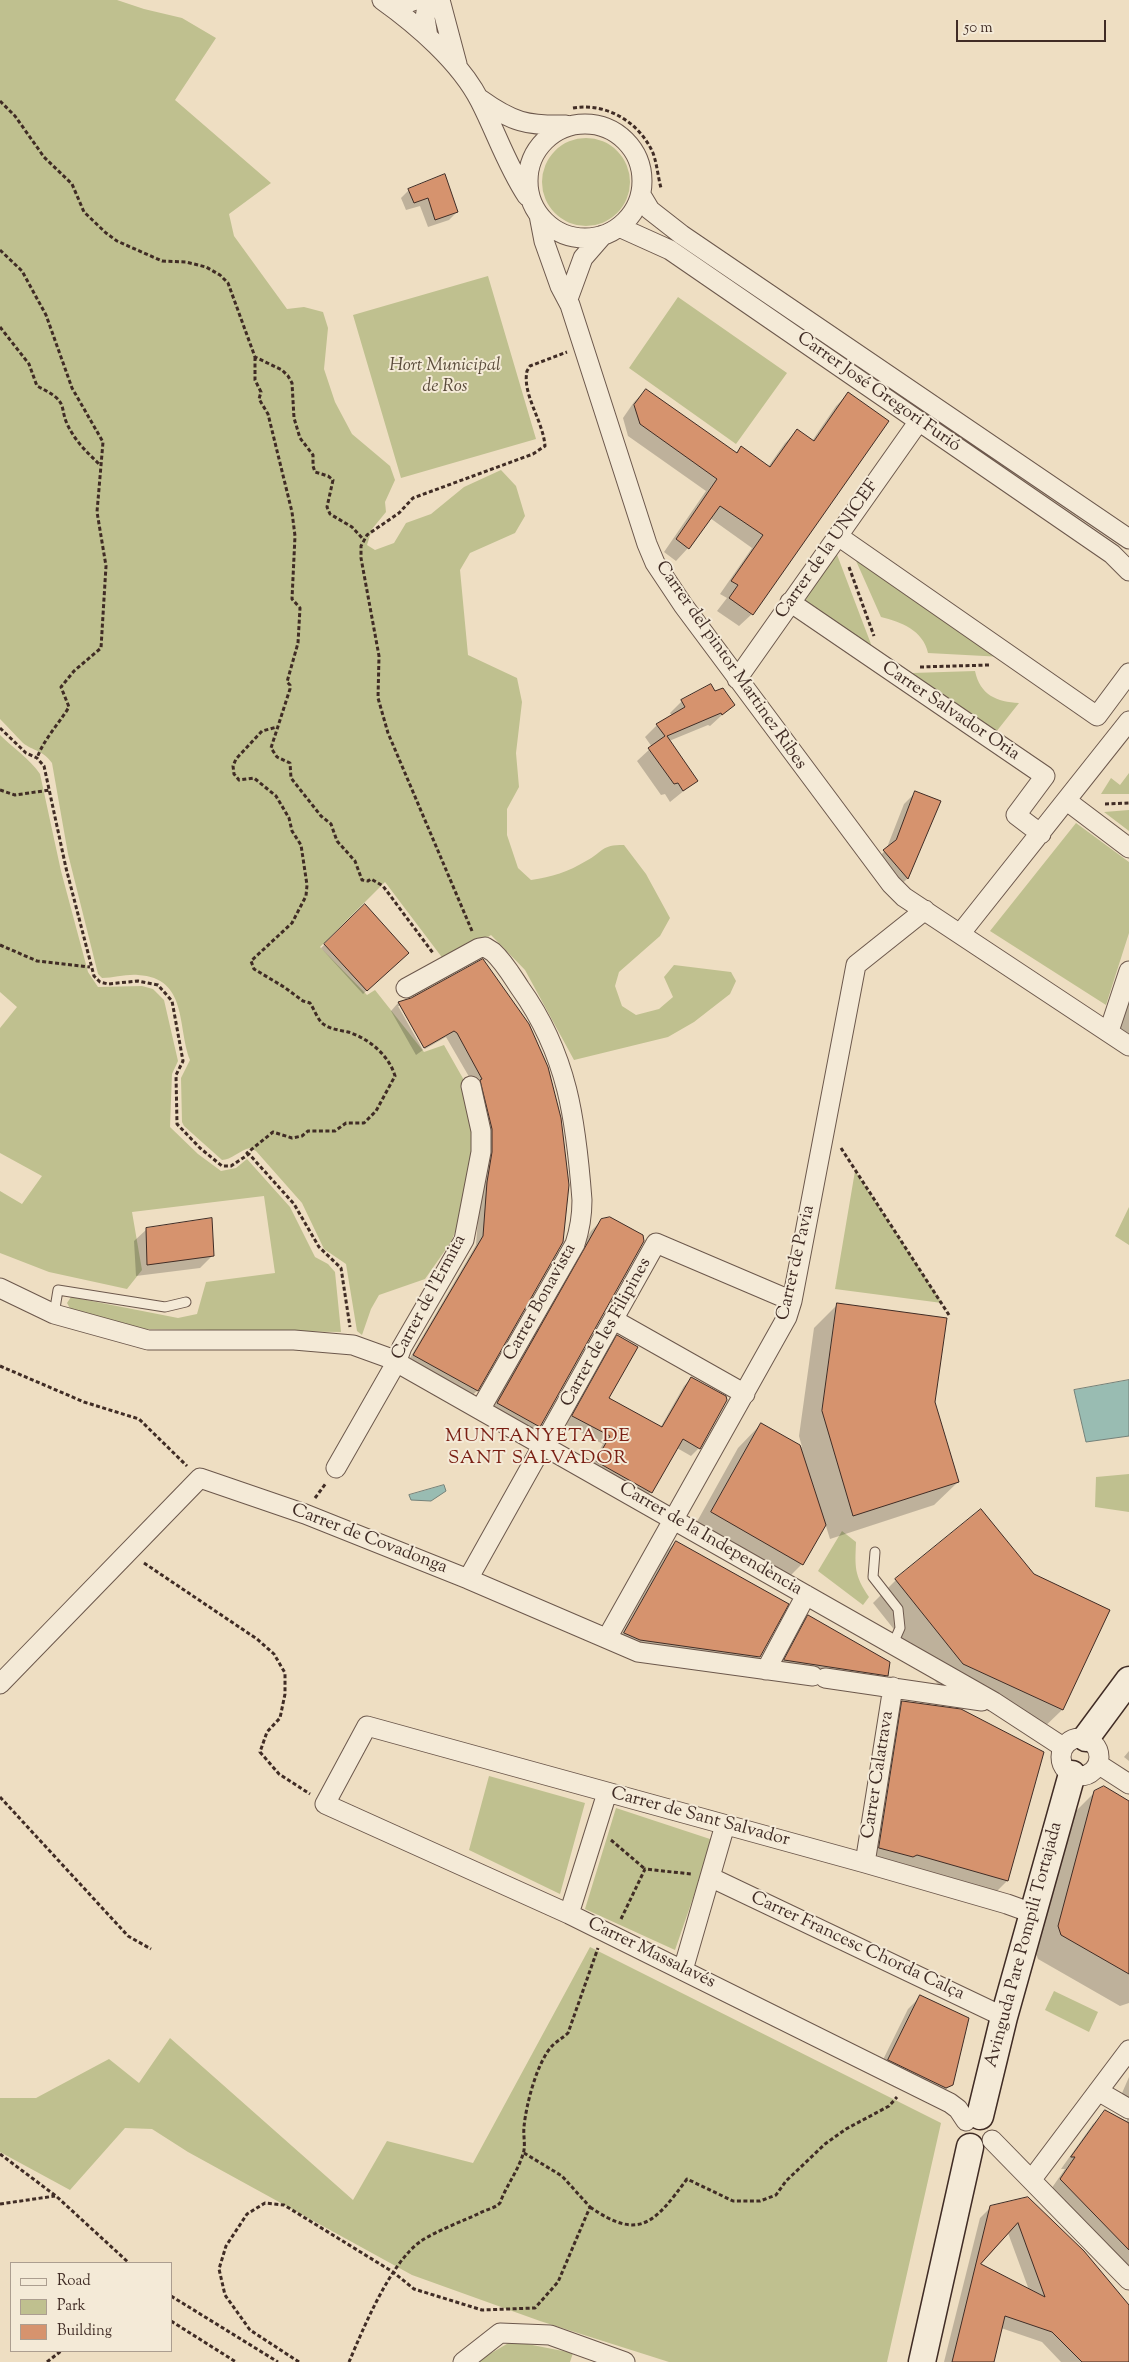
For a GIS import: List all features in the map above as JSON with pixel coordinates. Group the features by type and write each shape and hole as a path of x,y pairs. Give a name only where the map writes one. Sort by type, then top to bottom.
{"street":[{"path":"386,2 407,3 415,0"},
{"path":"428,0 425,18 428,37"},
{"path":"440,0 450,42 461,74"},
{"path":"386,2 428,37 461,74 479,99 517,180 535,208 551,227 566,235 584,238 611,231"},
{"path":"479,99 503,115 517,121 540,126 568,117 609,128 625,140 637,156 642,175 641,195 632,213 583,258 568,299"},
{"path":"535,208 527,182 530,163 538,146 568,117"},
{"name":"Carrer José Gregori Furió","path":"641,195 650,210 682,235 1129,539"},
{"name":"Carrer del pintor Martinez Ribes","path":"535,208 544,241 560,286 568,299 584,346 647,544 655,563 667,583 881,873 904,897 1129,1046"},
{"name":"Carrer José Gregori Furió","path":"611,231 670,250 1112,554 1129,571"},
{"name":"Carrer de la UNICEF","path":"737,680 919,421"},
{"path":"838,536 1097,716 1129,674"},
{"name":"Carrer Salvador Oria","path":"790,602 1045,776 1016,815 1041,834"},
{"path":"960,934 1067,801 1123,741 1129,721"},
{"path":"1067,801 1129,848"},
{"name":"Carrer de Pavia","path":"607,1638 781,1331 792,1301 856,965 925,910"},
{"name":"Carrer Bonavista","path":"479,948 485,947 498,957 538,1015 556,1051 572,1109 577,1144 582,1216 575,1244 481,1408"},
{"path":"406,988 479,948"},
{"path":"1109,1031 1129,971"},
{"name":"Carrer de l'Ermita","path":"336,1468 396,1363 402,1347 464,1240 481,1152 481,1130 470,1086"},
{"name":"Carrer de les Filipines","path":"468,1578 656,1243 792,1301"},
{"name":"Carrer de la Independència","path":"0,1288 54,1314 148,1340 294,1340 352,1345 389,1358 481,1408 806,1594 892,1646 994,1702 1075,1742"},
{"path":"614,1320 745,1394"},
{"path":"0,1684 200,1478"},
{"name":"Carrer de Covadonga","path":"200,1478 305,1514 468,1578 638,1652 994,1702"},
{"path":"766,1670 806,1594"},
{"path":"1075,1742 1096,1746 1099,1758 1098,1764 1090,1773 1084,1775 1072,1774 1067,1770 1061,1759 1075,1742 1129,1680"},
{"name":"Carrer Calatrava","path":"865,1863 893,1687"},
{"name":"Carrer de Sant Salvador","path":"325,1804 366,1726 507,1763 865,1863 1007,1904 1032,1914"},
{"path":"1098,1764 1129,1784"},
{"name":"Avinguda Pare Pompili Tortajada","path":"973,2118 1004,2017 1072,1774"},
{"path":"569,1914 607,1792"},
{"name":"Carrer Massalavés","path":"325,1804 569,1914 611,1928 683,1970 950,2103 973,2118 989,2120 994,2130 981,2144"},
{"path":"683,1970 705,1876 725,1825"},
{"name":"Carrer Francesc Chorda Calça","path":"705,1876 1004,2017"},
{"path":"1032,2179 1129,2050"},
{"path":"1098,2091 1129,2110"},
{"path":"973,2118 961,2135 981,2144 1032,2179 1129,2280"},
{"path":"922,2362 981,2144"},
{"path":"463,2362 500,2333 550,2335 625,2362"}],"lane":[{"path":"54,1314 58,1290 166,1307 186,1302"},
{"path":"875,1552 873,1577 898,1609 900,1628 892,1646"}],"path":[{"path":"0,101 15,116 44,157 72,184 84,212 106,233 117,241 162,261 186,262 206,268 224,279 236,303 255,357 255,380 261,392 259,399 268,414 292,512 295,536 292,599 300,608 299,636 287,682 290,685 290,689 272,742 274,753 290,763 291,778 321,816 330,824 337,841 355,862 362,880 368,881 371,878 383,886 427,943 443,969"},
{"path":"568,117 582,107 604,110 626,120 638,131 654,155 662,191"},
{"path":"0,250 22,271 46,315 72,388 103,442 97,512 106,566 101,648 74,671 61,687 69,707 56,729 42,743 37,758"},
{"path":"0,327 29,364 37,386 57,396 62,402 71,431 100,465"},
{"path":"479,948 388,733 378,698 379,656 361,558 363,539 399,513 413,498 533,454 545,446 544,431 529,397 527,371 530,366 552,356 584,346"},
{"path":"255,357 282,370 288,376 292,383 292,409 300,438 313,455 315,472 328,476 333,480 327,507 330,514 352,527 363,539"},
{"path":"838,536 885,668 1022,664"},
{"path":"0,728 26,753 37,758 44,766 90,967 100,982 149,982 158,985 166,992 172,1002 183,1061 176,1076 176,1124 200,1148 222,1166 231,1166 249,1154 247,1153 274,1132 292,1138 302,1136 308,1131 334,1131 346,1123 364,1123 376,1111 395,1076 393,1068 369,1042 357,1035 336,1030 321,1022 310,1003 303,1001 254,969 251,961 292,923 306,896 308,885 302,845 292,830 289,818 276,796 254,778 239,780 234,774 233,766 244,750 262,731 278,727"},
{"path":"0,790 15,795 50,790"},
{"path":"1102,805 1129,803"},
{"path":"0,946 37,961 90,967"},
{"path":"826,1123 950,1315"},
{"path":"249,1154 294,1204 319,1247 341,1268 352,1345"},
{"path":"0,1366 84,1402 138,1419 200,1478"},
{"path":"305,1514 336,1468"},
{"path":"127,1553 257,1638 274,1654 285,1673 285,1694 280,1718 267,1732 260,1752 279,1774 325,1804"},
{"path":"0,1797 128,1936 151,1949"},
{"path":"607,1836 645,1869 705,1876"},
{"path":"349,2362 393,2272 421,2242 482,2211 494,2208 500,2203 524,2153 524,2126 528,2111 527,2099 547,2053 554,2044 568,2033 595,1953 645,1869"},
{"path":"524,2153 562,2176 590,2207 608,2220 629,2226 651,2219 666,2207 687,2179 733,2201 760,2201 776,2195 786,2181 825,2144 846,2129 889,2106 899,2095"},
{"path":"0,2154 56,2196 128,2262"},
{"path":"0,2204 56,2196"},
{"path":"299,2362 250,2330 225,2295 219,2269 226,2246 247,2214 265,2203 284,2205 393,2272 414,2289 482,2310 535,2308 558,2282 590,2207"},
{"path":"172,2297 278,2362"},
{"path":"172,2322 236,2362"},
{"path":"47,2362 60,2352"}],"green space":[{"path":"0,0 117,0 182,18 216,38 175,100 271,183 229,214 234,236 287,309 304,307 323,312 328,328 324,369 335,402 352,434 390,466 395,480 385,502 386,512 372,529 367,545 375,550 394,543 406,523 431,514 464,487 501,470 516,486 525,516 515,533 470,553 460,570 468,655 517,678 522,702 516,753 519,787 507,809 507,835 518,868 531,880 560,874 592,857 606,847 624,845 646,874 670,918 660,936 619,972 615,986 622,1006 636,1015 659,1009 673,997 664,977 674,965 731,972 736,981 730,994 694,1022 668,1037 574,1060 525,970 491,935 447,964 385,882 320,947 367,995 375,990 424,1052 444,1045 465,1082 477,1132 468,1201 451,1242 425,1279 379,1295 371,1309 362,1335 357,1331 346,1264 324,1249 302,1203 256,1151 250,1148 222,1160 184,1126 182,1122 181,1078 190,1060 178,1006 173,994 165,985 154,978 134,975 102,978 98,974 68,854 52,763 42,753 23,743 0,719"},
{"path":"586,138 603,142 617,151 626,165 630,182 626,199 617,213 603,222 586,226 569,222 555,213 546,199 542,182 546,165 555,151 569,142"},
{"name":"Hort Municipal de Ros","path":"488,276 536,439 401,478 353,315"},
{"path":"678,297 787,373 736,444 629,368"},
{"path":"836,552 874,652 804,600"},
{"path":"853,554 1003,657 928,653 921,638 910,628 881,617"},
{"path":"975,671 981,686 991,696 1004,701 1019,703 996,732 912,673"},
{"path":"0,735 26,758 40,774 61,871 88,972 98,987 142,986 153,989 164,1000 178,1061 172,1074 170,1127 198,1154 221,1171 236,1168 247,1159 290,1207 315,1257 328,1264 335,1272 341,1332 145,1329 71,1310 67,1303 71,1297 178,1318 197,1314 206,1282 275,1273 264,1196 132,1212 142,1270 127,1289 49,1272 0,1253 0,1191 22,1204 42,1176 0,1153 0,1028 17,1007 0,992"},
{"path":"1129,773 1129,794 1101,794 1111,778 1120,785"},
{"path":"1129,810 1129,831 1104,812"},
{"path":"1076,823 1129,862 1129,933 1106,1005 990,931"},
{"path":"855,1171 942,1303 835,1289"},
{"path":"1129,1207 1129,1245 1115,1236"},
{"path":"1129,1474 1129,1512 1095,1507 1096,1477"},
{"path":"842,1531 856,1542 856,1571 869,1597 863,1605 818,1571"},
{"path":"489,1776 585,1803 560,1894 469,1850"},
{"path":"616,1808 713,1840 675,1950 585,1909"},
{"path":"590,1947 941,2123 887,2362 669,2362 540,2321 412,2275 188,2152 152,2129 125,2128 70,2190 0,2152 0,2098 36,2098 109,2059 139,2083 170,2038 353,2200 387,2141 473,2163"},
{"path":"1054,1991 1098,2012 1089,2032 1045,2010"},
{"path":"512,2341 573,2353 570,2362 476,2362"}],"water":[{"path":"1129,1380 1129,1436 1086,1442 1074,1390"},
{"path":"444,1485 446,1491 431,1501 411,1500 409,1495"}],"building":[{"path":"445,174 458,212 435,220 428,198 414,203 408,189"},
{"path":"646,389 737,453 741,446 770,467 797,429 814,441 848,392 889,421 753,615 729,598 738,585 731,581 763,535 720,506 689,549 676,539 717,479 640,424 634,405"},
{"path":"711,684 715,691 723,688 735,705 722,715 721,713 667,736 698,781 683,791 678,783 674,784 648,748 665,736 656,724 685,707 681,700"},
{"path":"915,791 941,801 908,879 883,850 896,840"},
{"path":"365,904 409,953 367,991 324,944"},
{"path":"483,959 529,1024 548,1067 561,1118 569,1185 563,1242 478,1391 413,1355 483,1236 487,1182 492,1152 492,1129 480,1080 482,1079 457,1033 454,1031 424,1048 398,1002 411,998"},
{"path":"610,1217 643,1235 644,1241 540,1427 497,1403 601,1219"},
{"path":"212,1218 214,1256 147,1265 146,1228"},
{"path":"837,1303 947,1318 935,1402 959,1482 853,1516 822,1411"},
{"path":"617,1335 638,1347 609,1398 662,1427 691,1377 726,1396 727,1400 700,1449 683,1439 652,1493 597,1462 596,1460 610,1436 572,1416"},
{"path":"761,1423 800,1445 826,1525 803,1565 711,1512"},
{"path":"981,1509 1034,1574 1110,1610 1063,1710 963,1664 895,1579"},
{"path":"676,1541 789,1604 760,1657 640,1640 624,1633"},
{"path":"808,1615 890,1662 888,1676 784,1660"},
{"path":"902,1701 961,1709 1044,1752 1008,1881 917,1855 913,1857 879,1848"},
{"path":"1104,1786 1129,1801 1129,1974 1061,1935 1058,1926 1094,1791"},
{"path":"920,1995 969,2018 953,2085 946,2088 888,2060"},
{"path":"1105,2110 1129,2123 1129,2250 1060,2179 1075,2157 1071,2157"},
{"path":"1028,2197 1084,2251 1129,2305 1129,2362 1082,2362 1052,2332 1005,2316 994,2362 952,2362 990,2206","holes":["1018,2223 1045,2297 981,2264"]}],"district":[{"name":"MUNTANYETA DE SANT SALVADOR","path":"538,1449"}]}
